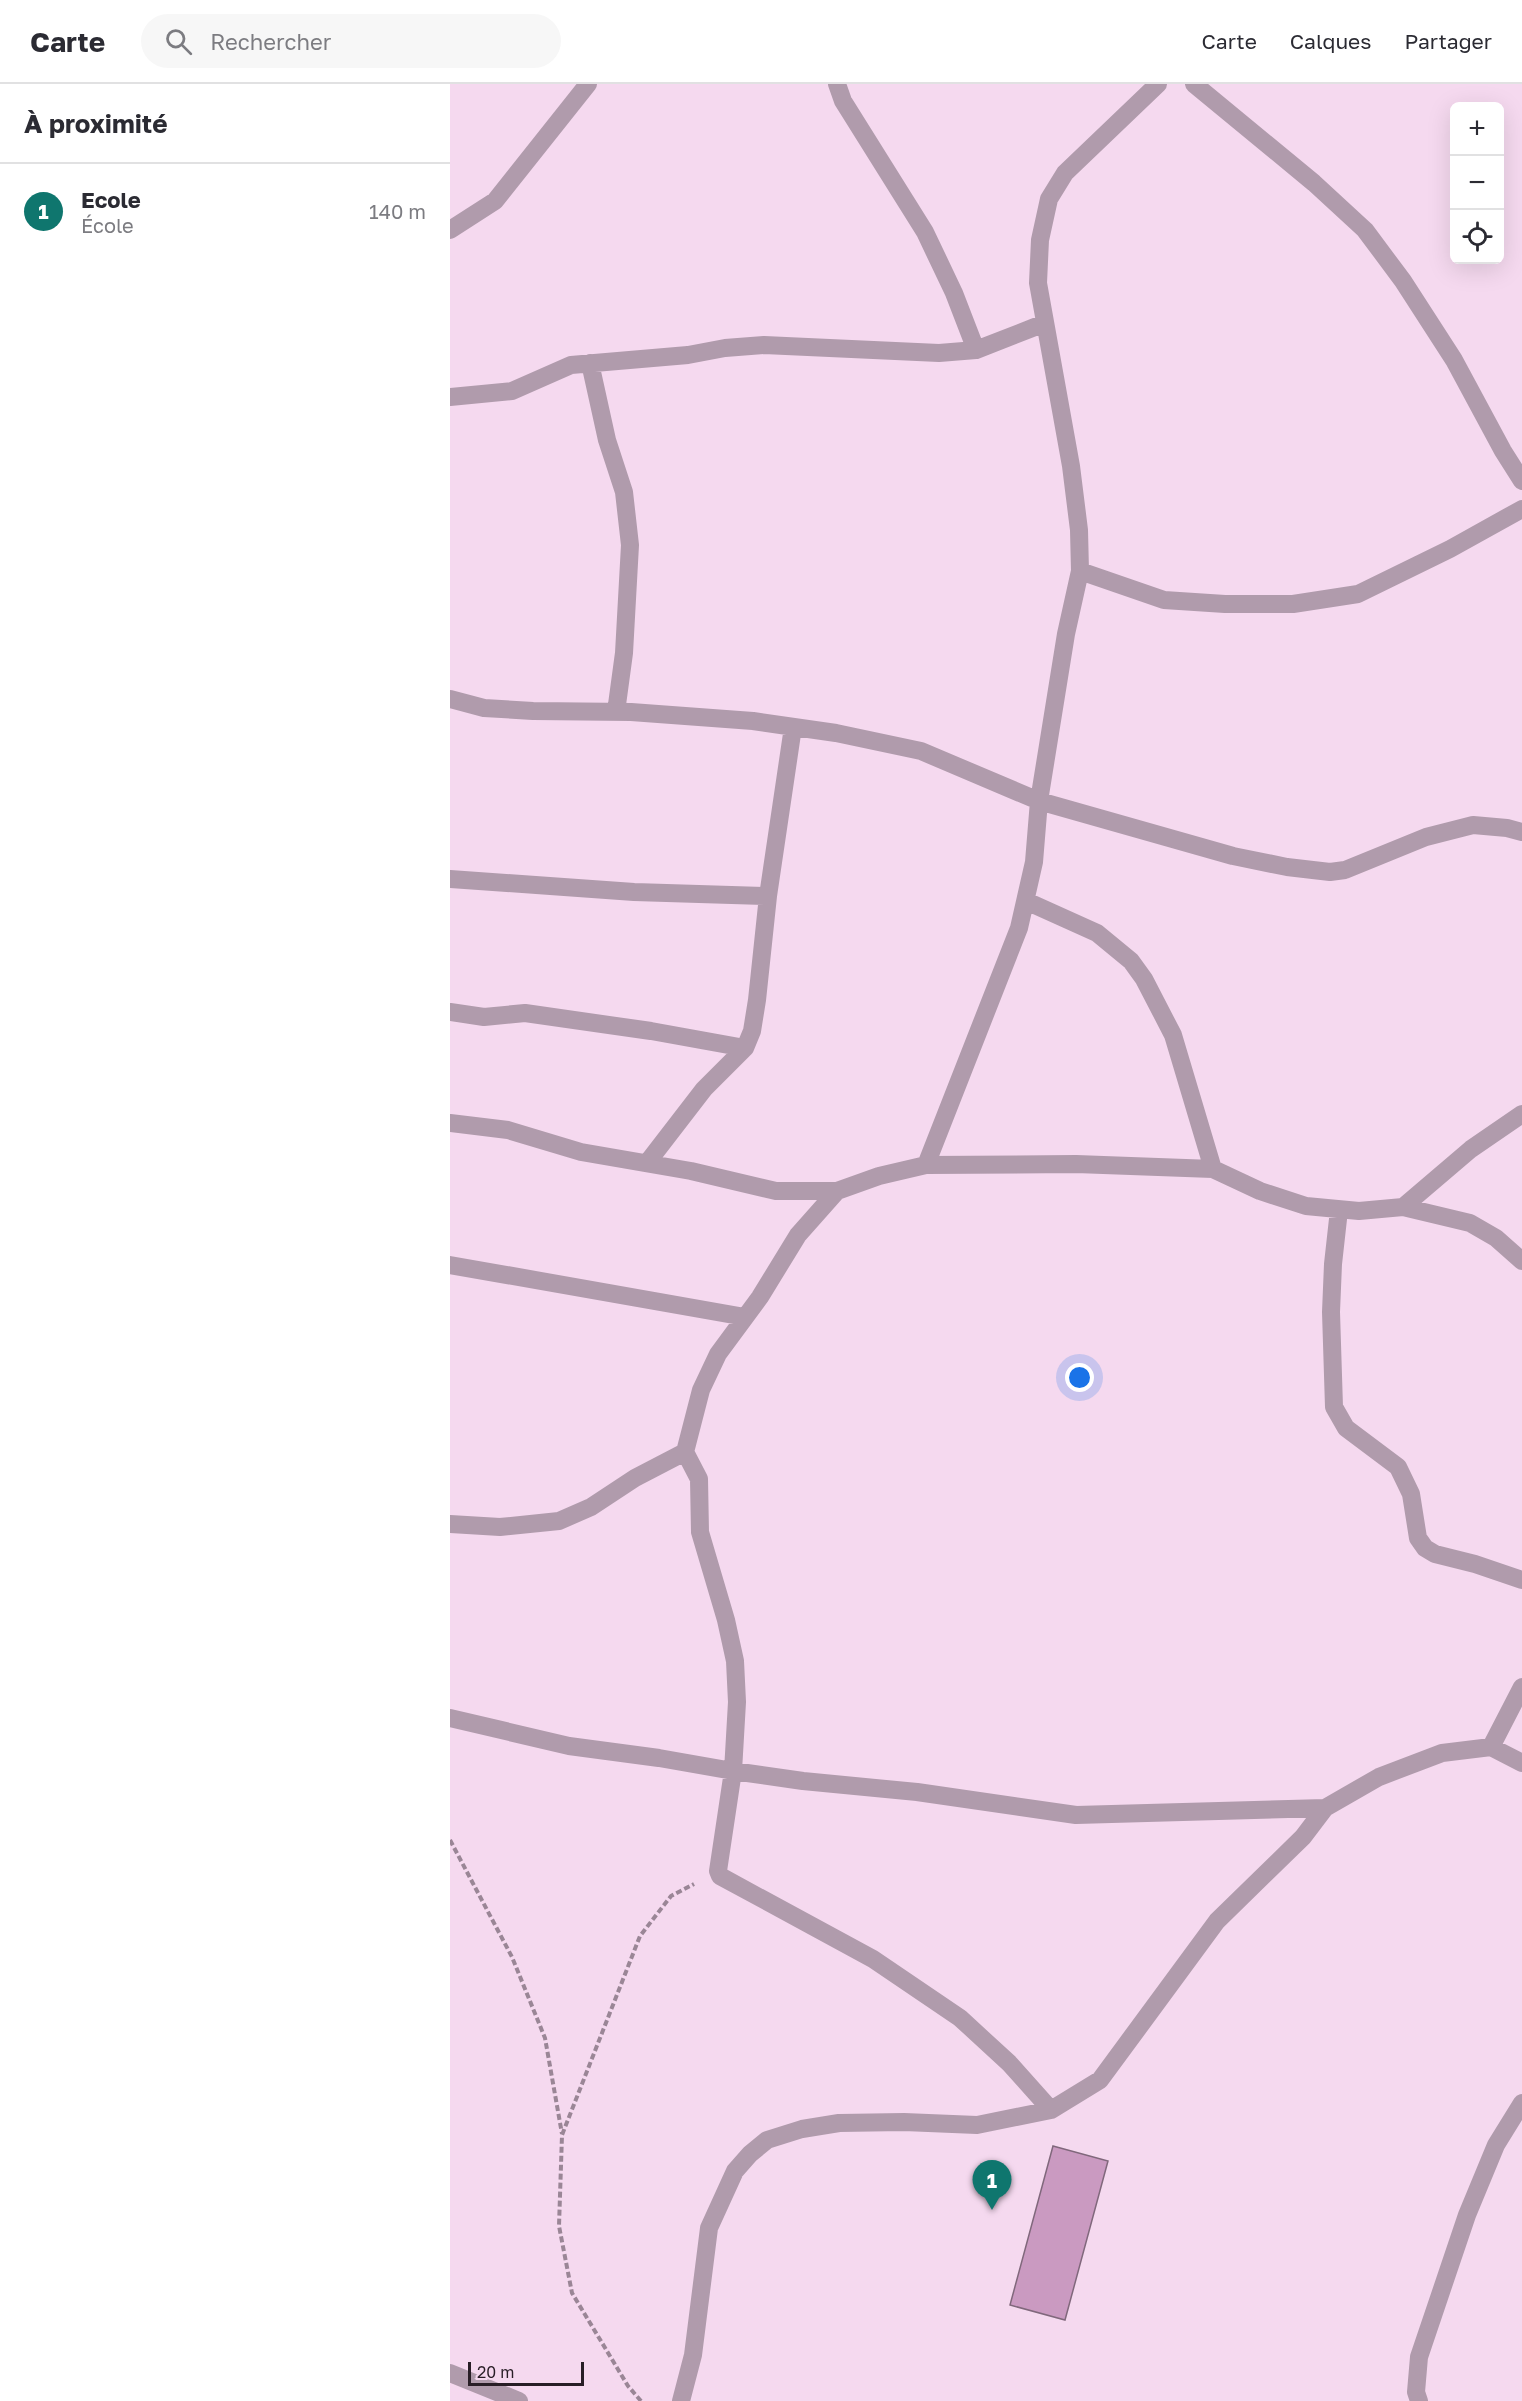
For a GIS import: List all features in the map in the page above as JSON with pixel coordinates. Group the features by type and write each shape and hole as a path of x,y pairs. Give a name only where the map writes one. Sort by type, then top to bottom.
{"street":[{"path":"450,230 495,201 588,84"},
{"path":"837,84 843,100 925,232 954,293 976,350"},
{"path":"926,1165 1019,928 1026,901 1034,862 1039,801 1066,634 1080,571 1079,530 1071,466 1038,283 1040,240 1049,199 1065,173 1158,84"},
{"path":"1194,84 1314,183 1365,230 1403,281 1454,360 1503,451 1522,481"},
{"path":"450,396 512,391 572,365 688,355 725,348 764,345 939,353 976,350 1045,323"},
{"path":"590,363 607,440 624,492 630,545 624,653 616,712"},
{"path":"1080,571 1164,600 1225,604 1293,604 1358,594 1450,549 1522,509"},
{"path":"450,699 484,708 616,712 753,721 836,733 921,751 1039,801 1233,856 1287,867 1330,872 1361,864 1426,837 1473,825 1507,828 1522,832"},
{"path":"647,1163 704,1089 745,1048 752,1031 758,1000 768,896 793,727"},
{"path":"450,879 634,892 768,896"},
{"path":"1026,901 1097,933 1131,961 1144,979 1173,1035 1213,1169"},
{"path":"450,1012 484,1017 525,1013 651,1030 745,1048"},
{"path":"1403,1207 1472,1149 1522,1114"},
{"path":"450,1123 508,1130 581,1152 691,1171 776,1191 837,1191 879,1176 926,1165 1076,1164 1213,1169 1260,1191 1306,1206 1339,1210 1403,1207 1470,1223 1496,1238 1522,1261"},
{"path":"837,1191 798,1235 718,1354 701,1390 685,1452 699,1479 700,1532 726,1620 735,1661 738,1702 734,1772 718,1870 720,1876 873,1959 960,2018 1009,2063 1051,2110"},
{"path":"1339,1210 1331,1312 1334,1407 1346,1428 1398,1467 1411,1494 1418,1538 1425,1548 1435,1554 1475,1564 1522,1580"},
{"path":"450,1264 745,1317"},
{"path":"451,1522 500,1527 559,1521 591,1507 635,1478 685,1452"},
{"path":"1491,1747 1522,1687"},
{"path":"450,1718 569,1746 659,1758 734,1772 916,1792 1076,1815 1325,1808"},
{"path":"681,2401 693,2355 709,2228 735,2171 767,2140 802,2129 839,2124 904,2122 977,2125 1051,2110 1100,2080 1217,1921 1303,1837 1325,1808 1379,1777 1442,1753 1491,1747 1522,1763"},
{"path":"1419,2401 1416,2392 1419,2357 1467,2215 1496,2145 1522,2103"},
{"path":"450,2373 519,2401"}],"path":[{"path":"450,1840 512,1957 545,2038 562,2134 559,2226 572,2293 628,2386 640,2401"},
{"path":"562,2134 640,1936 671,1896 718,1870"}],"building":[{"path":"1053,2146 1108,2161 1065,2320 1010,2305"}],"place":[{"name":"Ecole","path":"992,2210"}]}
